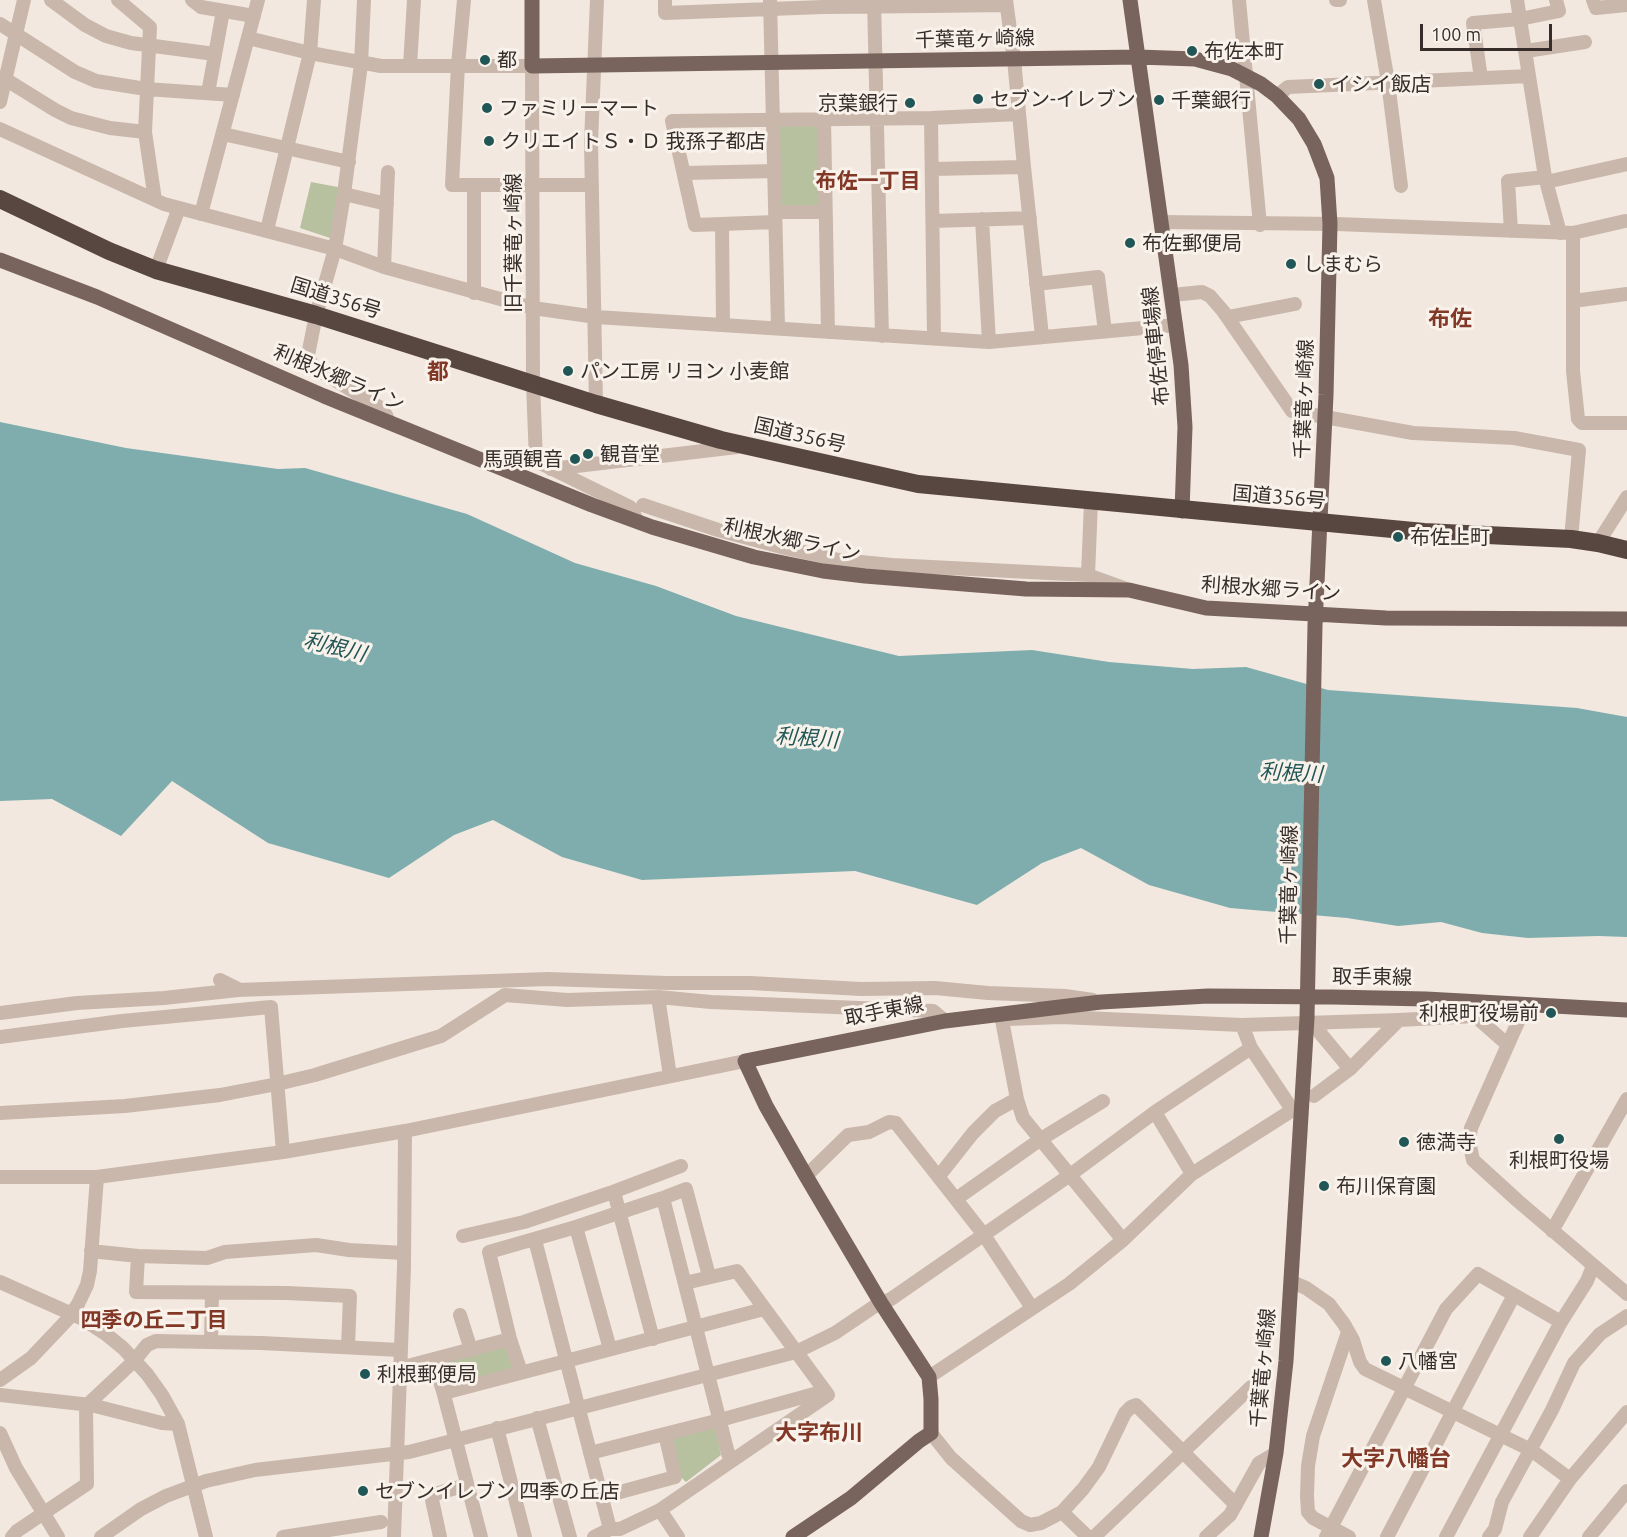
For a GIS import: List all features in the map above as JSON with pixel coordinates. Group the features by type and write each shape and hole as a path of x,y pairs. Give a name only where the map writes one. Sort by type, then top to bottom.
{"highway":[{"name":"国道356号","path":"0,199 109,251 156,270 316,315 596,404 744,446 918,484 1182,511 1424,532 1571,539 1627,550"}],"main road":[{"path":"532,0 532,66"},
{"name":"布佐停車場線","path":"1130,0 1184,393 1182,511"},
{"name":"千葉竜ヶ崎線","path":"532,66 1138,57 1195,59 1215,63 1245,74 1277,96 1299,119 1320,156 1329,190 1330,224 1326,395 1316,620 1308,1002 1292,1282 1276,1453 1261,1537"},
{"name":"利根水郷ライン","path":"0,260 108,302 492,465 638,522 754,557 823,571 865,576 1062,590 1129,590 1206,608 1316,620 1490,617 1627,619"},
{"name":"取手東線","path":"745,1061 945,1021 1101,1002 1208,996 1308,1002 1426,999 1627,1010"},
{"path":"745,1061 749,1074 806,1176 928,1377 932,1433 851,1498 793,1537"}],"street":[{"path":"0,102 24,0"},
{"path":"51,0 85,25 106,36 149,45 215,54"},
{"path":"118,0 150,27 145,132 155,200"},
{"path":"192,0 201,7 206,4 223,11 254,16"},
{"path":"201,214 258,0"},
{"path":"267,230 310,53 314,0"},
{"path":"364,0 361,64 344,194 335,249 316,315 308,355 312,366 379,407 389,423"},
{"path":"410,66 414,0"},
{"path":"464,0 452,185 592,185"},
{"path":"596,404 591,141 597,0"},
{"path":"665,0 664,13 717,6 770,4 1006,2 1014,59 1042,336"},
{"path":"1239,0 1260,225"},
{"path":"1374,0 1388,82 1401,186"},
{"path":"1517,0 1545,180 1566,233 1573,301 1573,371 1578,419 1582,423 1627,423"},
{"path":"1481,78 1473,23 1520,19 1559,11 1556,0"},
{"path":"1593,0 1596,8 1627,5"},
{"path":"874,3 882,336"},
{"path":"770,4 777,327"},
{"path":"208,93 223,11"},
{"path":"0,24 75,72 96,81 146,89 233,95"},
{"path":"248,38 361,64 381,66 532,66"},
{"path":"1526,51 1585,42"},
{"name":"旧千葉竜ヶ崎線","path":"532,66 532,308 536,461"},
{"path":"1277,96 1288,87 1529,76"},
{"path":"5,79 71,118 110,128 145,132"},
{"path":"825,212 722,225 695,225 672,121 931,118 1019,114"},
{"path":"931,118 934,338"},
{"path":"824,119 828,332"},
{"path":"0,129 155,200 335,249 384,267 532,308 596,317 989,342 1176,325"},
{"path":"224,134 349,162"},
{"path":"1511,231 1508,181 1545,180 1627,164"},
{"path":"932,169 1024,166"},
{"path":"685,173 775,171"},
{"path":"384,267 388,172"},
{"path":"474,186 474,293"},
{"path":"344,194 387,204"},
{"path":"156,270 179,208"},
{"path":"933,221 1030,218"},
{"path":"982,219 989,342"},
{"path":"1162,222 1260,225 1330,224 1566,233 1625,221"},
{"path":"722,225 723,324"},
{"path":"1036,284 1098,277 1105,331"},
{"path":"1172,295 1202,292 1210,296 1228,317 1292,411 1413,433 1514,438 1579,450 1571,539"},
{"path":"1573,301 1627,294"},
{"path":"1228,317 1295,304"},
{"path":"551,469 744,446"},
{"path":"492,465 536,461 630,507 638,522"},
{"path":"1598,543 1627,498"},
{"path":"1088,575 1091,502"},
{"path":"643,505 718,530 839,560 1088,575 1129,590"},
{"path":"1062,590 1088,575"},
{"path":"0,1013 76,1003 164,998 238,990 548,979 750,983 861,989 935,988 1065,996 1101,1002"},
{"path":"220,980 271,1007"},
{"path":"0,1113 125,1106 220,1095 277,1084 315,1075 441,1036 505,995 567,1000 658,997 711,1002 933,1011 945,1021"},
{"path":"658,997 670,1076"},
{"path":"1526,1004 1471,1128 1468,1141 1473,1161 1622,1290 1627,1275"},
{"path":"0,1037 122,1021 271,1007"},
{"path":"271,1007 283,1152"},
{"path":"1001,1015 1008,1020 1061,1017 1242,1025 1475,1016 1508,1045"},
{"path":"1001,1015 1017,1099 1023,1118 1123,1240"},
{"path":"1314,1096 1350,1069 1399,1020"},
{"path":"1320,1023 1320,1033 1350,1069"},
{"path":"928,1377 1069,1284 1123,1240 1192,1174 1291,1111 1291,1107 1251,1048 1242,1025"},
{"path":"101,1537 141,1509 193,1485 233,1474 398,1454 796,1352 835,1333 891,1299 1070,1175 1155,1112 1251,1048"},
{"path":"0,1177 97,1177 283,1152 405,1131 745,1061"},
{"path":"1552,1231 1627,1098"},
{"path":"939,1176 973,1133 995,1111 1017,1099"},
{"path":"956,1199 1041,1139 1103,1101"},
{"path":"1155,1112 1192,1174"},
{"path":"806,1176 848,1135 869,1132 890,1122 896,1123 984,1235 1032,1308"},
{"path":"394,1537 405,1253 405,1131"},
{"path":"462,1236 524,1222 614,1192 681,1166"},
{"path":"0,1380 31,1358 78,1304 87,1285 90,1271 97,1177"},
{"path":"521,1372 510,1340 489,1252 576,1227 686,1189 709,1276"},
{"path":"614,1192 653,1339"},
{"path":"663,1198 730,1461"},
{"path":"576,1227 610,1349"},
{"path":"535,1240 610,1529"},
{"path":"91,1251 138,1256 207,1258 225,1252 316,1245 350,1250 405,1253"},
{"path":"138,1256 136,1292 287,1293 350,1296 348,1347"},
{"path":"1446,1537 1561,1322 1587,1281 1593,1266"},
{"path":"594,1537 610,1529 620,1529 660,1510 828,1395 737,1271 685,1282"},
{"path":"1328,1532 1446,1309 1478,1274 1561,1322"},
{"path":"0,1282 71,1314 107,1335 123,1348 162,1395 178,1424 206,1537"},
{"path":"1292,1282 1317,1294 1329,1304 1353,1340 1360,1362 1365,1369 1531,1450 1570,1479"},
{"path":"211,1342 212,1294"},
{"path":"1387,1537 1514,1295"},
{"path":"444,1393 764,1309"},
{"path":"460,1315 471,1350"},
{"path":"1489,1537 1495,1529 1502,1502 1531,1450 1574,1363 1600,1334 1627,1316"},
{"path":"1348,1332 1313,1436 1308,1467 1308,1512 1328,1532 1349,1537"},
{"path":"400,1368 510,1340"},
{"path":"12,1537 42,1513 87,1485 87,1406 134,1361 147,1345 156,1341 211,1342 400,1350"},
{"path":"433,1360 444,1393 481,1537"},
{"path":"1094,1537 1251,1387"},
{"path":"590,1452 825,1391"},
{"path":"0,1395 87,1406 162,1423 178,1424"},
{"path":"932,1433 951,1458 1021,1521 1030,1525 1041,1523 1062,1512 1083,1489 1100,1467 1125,1413 1136,1405 1236,1505"},
{"path":"1534,1535 1570,1479 1627,1412"},
{"path":"537,1418 570,1537"},
{"path":"496,1428 525,1537"},
{"path":"0,1433 16,1468 58,1537"},
{"path":"602,1497 675,1478 665,1434"},
{"path":"1206,1537 1230,1515 1259,1463 1276,1453"},
{"path":"440,1537 431,1495 467,1485"},
{"path":"1589,1537 1627,1491"},
{"path":"660,1510 678,1537"},
{"path":"1062,1512 1088,1537"},
{"path":"283,1537 350,1532 381,1522"}],"green space":[{"path":"819,124 821,210 779,210 778,128 781,125"},
{"path":"311,182 343,188 333,239 300,228"},
{"path":"509,1342 518,1371 443,1391 438,1360"},
{"path":"715,1426 721,1455 686,1482 680,1476 670,1438"}],"water":[{"name":"利根川","path":"0,422 126,448 278,469 305,468 467,514 575,563 656,586 736,616 899,656 1032,650 1109,662 1193,669 1246,667 1328,690 1577,708 1627,717 1627,937 1528,938 1482,933 1441,922 1398,926 1347,918 1230,908 1149,885 1081,848 1042,863 977,905 855,871 642,880 562,857 493,820 454,835 389,878 268,843 172,781 121,836 52,799 0,801"}],"place":[{"name":"布佐本町","path":"1192,51"},
{"name":"都","path":"485,60"},
{"name":"イシイ飯店","path":"1319,84"},
{"name":"セブン-イレブン","path":"978,99"},
{"name":"千葉銀行","path":"1159,100"},
{"name":"京葉銀行","path":"910,103"},
{"name":"ファミリーマート","path":"487,108"},
{"name":"クリエイトＳ・Ｄ 我孫子都店","path":"489,141"},
{"name":"布佐郵便局","path":"1130,243"},
{"name":"しまむら","path":"1291,264"},
{"name":"パン工房 リヨン 小麦館","path":"568,371"},
{"name":"観音堂","path":"588,454"},
{"name":"馬頭観音","path":"575,459"},
{"name":"布佐上町","path":"1398,537"},
{"name":"利根町役場前","path":"1551,1013"},
{"name":"利根町役場","path":"1559,1139"},
{"name":"徳満寺","path":"1404,1142"},
{"name":"布川保育園","path":"1324,1186"},
{"name":"八幡宮","path":"1386,1361"},
{"name":"利根郵便局","path":"365,1374"},
{"name":"セブンイレブン 四季の丘店","path":"363,1491"}],"district":[{"name":"布佐一丁目","path":"868,181"},
{"name":"布佐","path":"1450,319"},
{"name":"都","path":"438,372"},
{"name":"四季の丘二丁目","path":"154,1320"},
{"name":"大字布川","path":"819,1433"},
{"name":"大字八幡台","path":"1396,1459"}]}
